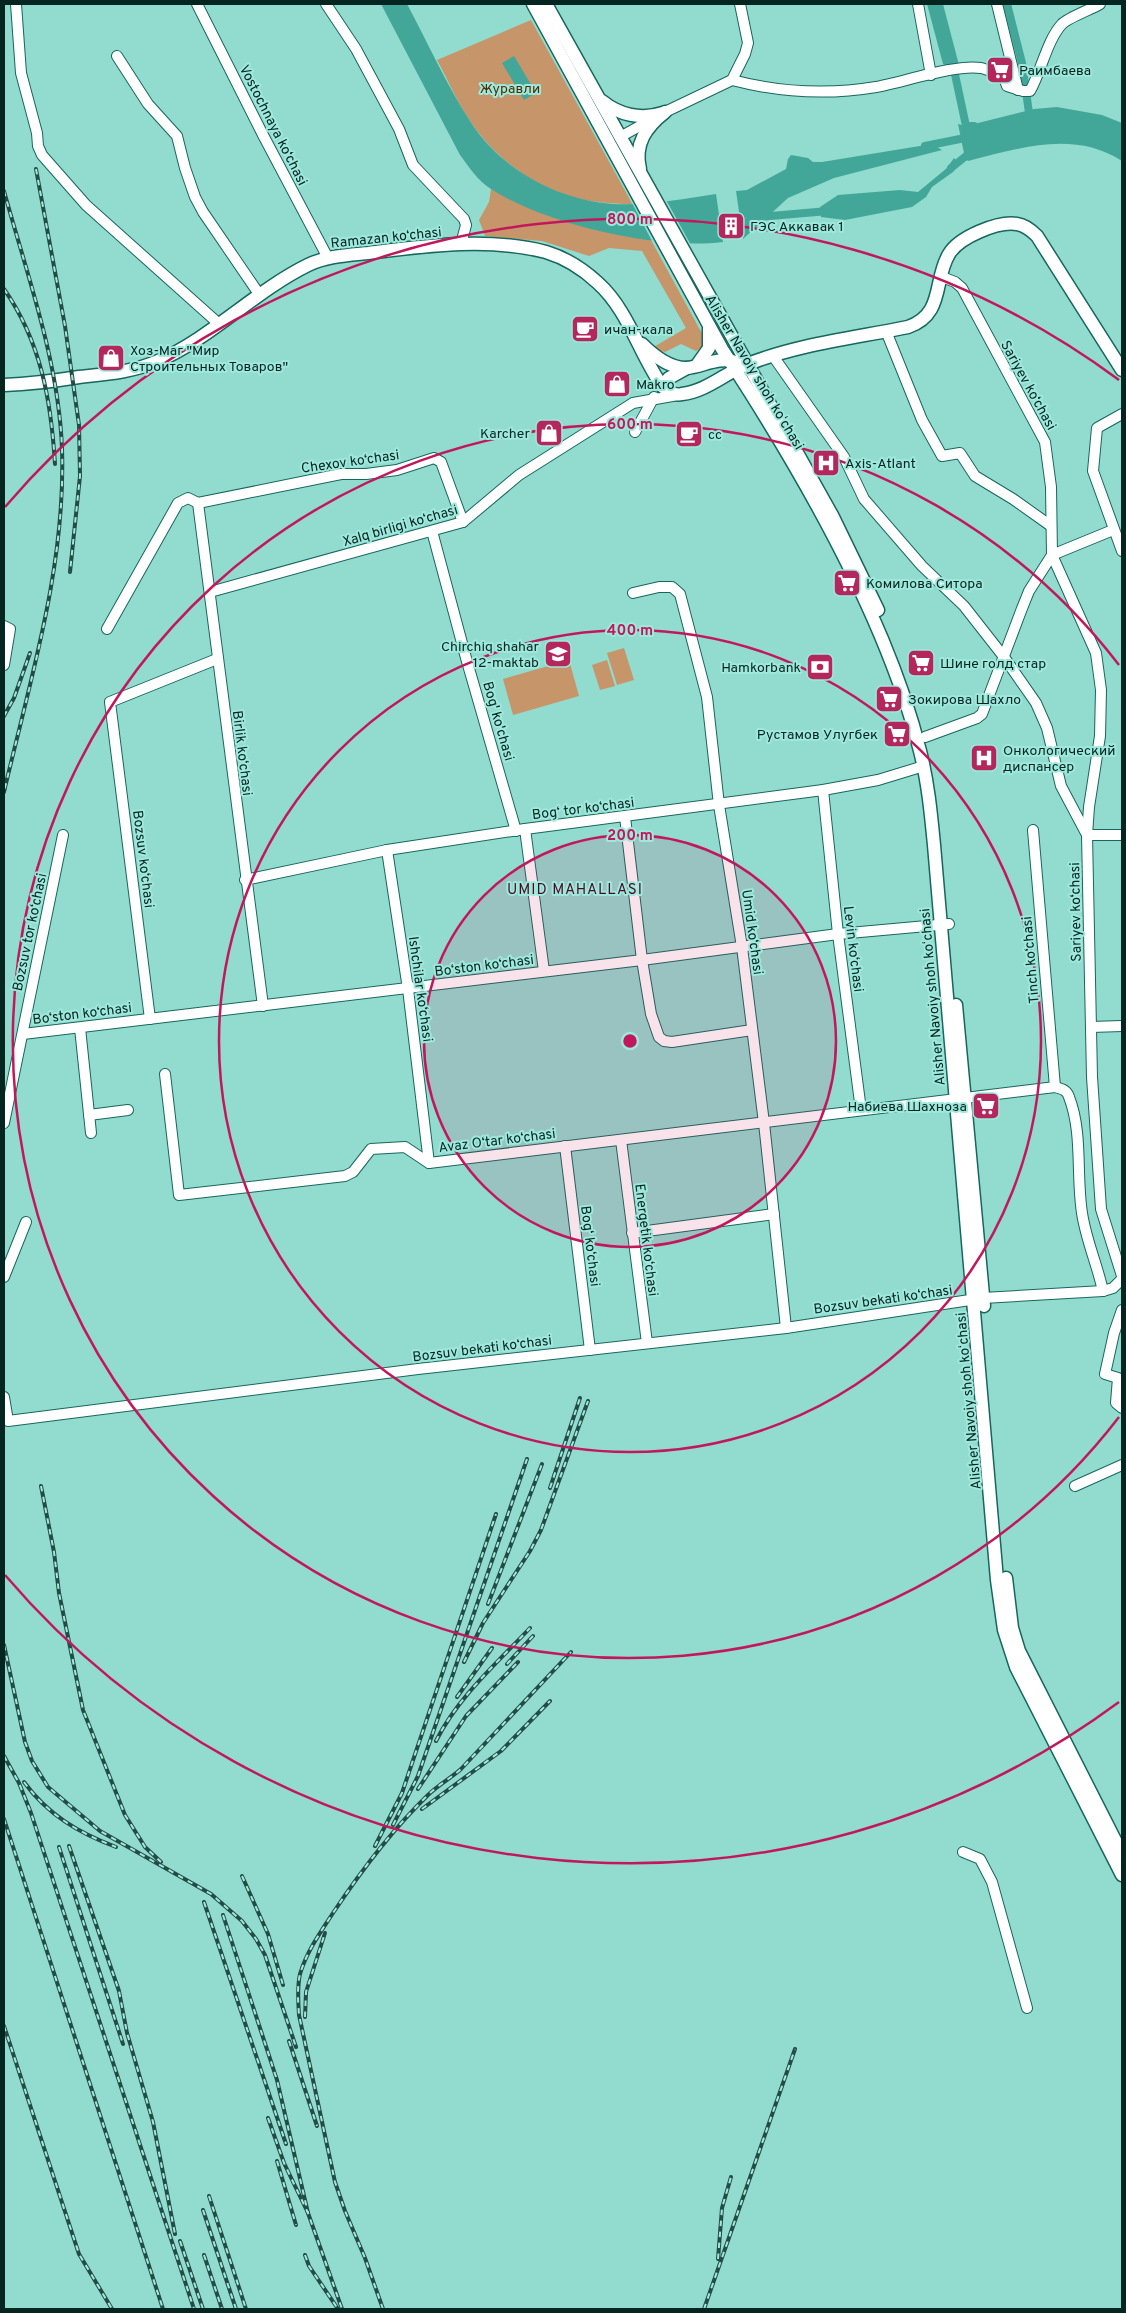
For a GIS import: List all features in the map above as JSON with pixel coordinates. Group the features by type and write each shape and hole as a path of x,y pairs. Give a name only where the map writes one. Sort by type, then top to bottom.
{"main road":[{"path":"533,4 609,143 620,137"},
{"path":"546,4 645,181"},
{"path":"600,99 612,108 633,116 650,116 665,112"},
{"path":"645,181 639,162 640,142 648,128 665,112"},
{"name":"Alisher Navoiy shoh koʻchasi","path":"609,143 722,349 737,365 758,396 833,517 859,568 896,652 925,737 932,765 940,822 945,924 960,1097 1006,1580 1014,1638 1024,1662 1122,1854"},
{"name":"Alisher Navoiy shoh koʻchasi","path":"645,181 734,342 737,365"},
{"path":"630,331 649,351 659,359 671,364 737,365 812,345 913,325 926,316 934,303 949,254 963,240 1005,224 1016,224 1026,227 1037,236 1122,370"},
{"name":"Ramazan ko‘chasi","path":"4,385 54,381 142,367 166,357 218,324 259,294 309,264 328,258 462,244 532,249 565,259 589,275 616,304 662,386"},
{"path":"697,365 709,348 708,324"},
{"path":"722,349 734,342 752,354 773,356"},
{"path":"715,384 737,386 758,396 760,371 773,356"},
{"path":"715,384 721,377 723,370 719,364 697,365 669,378 662,386 671,392 682,395 715,384 737,365"},
{"name":"Alisher Navoiy shoh koʻchasi","path":"758,396 860,591 888,654 908,710 924,766 945,924"},
{"name":"Alisher Navoiy shoh koʻchasi","path":"979,1299 996,1571 1004,1630 1016,1667 1122,1875"}],"street":[{"path":"16,4 22,73 37,133 38,146 42,155 86,205 218,324"},
{"name":"Vostochnaya ko‘chasi","path":"197,4 272,153 328,258"},
{"path":"326,4 356,49 399,129 413,165 464,218 466,225 462,244"},
{"path":"620,137 665,112 732,80 742,61 748,42 740,4"},
{"path":"918,4 931,75"},
{"path":"997,4 1024,91"},
{"path":"1024,91 1036,81 1045,54 1062,24 1100,4"},
{"path":"117,56 148,104 177,136 184,168 199,204 259,294"},
{"path":"732,80 763,88 842,92 954,70 980,68 1003,75 1007,86 1024,91"},
{"name":"Sariyev ko‘chasi","path":"942,277 955,282 962,288 1045,442 1051,487 1052,555 1096,653 1101,690 1100,736 1089,807 1087,835 1092,1076 1101,1209 1122,1278"},
{"path":"886,331 922,420 942,456 960,453 975,476 1013,499 1051,526"},
{"path":"773,356 838,449 864,499 922,566 964,606 1004,657 1036,703 1047,728 1061,786 1087,835 1122,835"},
{"path":"633,403 640,407 642,412 635,432 653,398 662,386"},
{"name":"Xalq birligi ko‘chasi","path":"210,592 463,522 519,475 633,403 653,398 682,395"},
{"path":"1122,414 1097,428 1093,471 1122,551"},
{"name":"Chexov ko‘chasi","path":"198,503 341,474 366,474 397,470 434,458 441,462 463,522"},
{"path":"107,629 178,503 188,498 198,503"},
{"name":"Birlik ko‘chasi","path":"198,503 263,1006"},
{"path":"925,737 977,718 982,714 1029,591 1052,555 1113,530"},
{"name":"Bog' ko'chasi","path":"432,531 466,658 521,830 544,971"},
{"name":"Umid ko‘chasi","path":"633,593 659,587 672,587 680,594 707,697 719,805 742,947 764,1123 786,1328"},
{"path":"4,665 7,627"},
{"name":"Bozsuv ko‘chasi","path":"150,1019 110,702 217,659"},
{"name":"Bog‘ tor ko‘chasi","path":"246,880 387,850 521,830 822,790 878,780 924,766"},
{"name":"Levin ko‘chasi","path":"822,790 838,934 861,1110"},
{"path":"625,817 642,960 651,1014 659,1036 664,1041 752,1030"},
{"name":"Tinch ko‘chasi","path":"1034,830 1055,1087"},
{"name":"Bozsuv tor ko‘chasi","path":"4,1123 63,835"},
{"name":"Ishchilar ko‘chasi","path":"387,850 408,989 429,1162"},
{"name":"Bo‘ston ko‘chasi","path":"23,1034 408,989 838,934 945,924"},
{"path":"1091,1027 1122,1026"},
{"path":"80,1028 91,1133"},
{"name":"Avaz O‘tar ko‘chasi","path":"165,1074 180,1195 345,1176 353,1172 371,1149 405,1147 429,1162 764,1123 960,1097"},
{"path":"960,1097 1055,1087 1065,1090 1069,1096 1075,1120 1077,1181 1082,1214 1103,1291"},
{"path":"89,1115 128,1110"},
{"name":"Energetik ko‘chasi","path":"621,1140 647,1343"},
{"name":"Bog‘ ko‘chasi","path":"565,1146 590,1350"},
{"path":"632,1232 774,1214"},
{"path":"4,1277 26,1222"},
{"path":"979,1299 1103,1291 1113,1288 1122,1278"},
{"name":"Bozsuv bekati ko‘chasi","path":"4,1396 8,1421 647,1343 786,1328 979,1299"},
{"path":"1122,1310 1114,1333 1106,1374 1118,1378 1116,1403 1122,1408"},
{"path":"1075,1486 1122,1466"},
{"path":"963,1852 980,1859 992,1882 1027,2008"}],"green space":[{"name":"Журавли","path":"531,20 632,204 616,204 579,199 542,186 501,157 479,133 461,106 437,60"},
{"path":"491,189 563,221 651,240 705,339 703,346 696,351 681,344 665,352 652,348 686,328 642,251 609,248 589,256 542,241 485,236 479,220 489,202"},
{"path":"624,648 634,680 617,685 607,653"},
{"path":"569,660 579,696 513,715 503,679"},
{"path":"607,660 615,686 600,690 592,665"}],"shaded area":[{"path":"381,4 407,4 445,78 470,121 497,154 514,167 551,189 571,196 613,204 664,202 716,194 723,242 667,242 604,232 542,214 514,202 486,186 460,155"},
{"path":"927,4 943,4 959,65 954,68 943,64"},
{"path":"514,56 536,93 524,100 502,63"},
{"path":"1057,107 1102,115 1122,123 1122,161 1104,152 1085,146 1066,144 1026,147 968,161 965,158 958,124 966,126 1034,109"},
{"path":"932,144 942,150 834,178 788,198 743,239 736,191 747,190 786,169 791,155 808,158 813,162 822,162"},
{"path":"954,158 959,164 953,172 932,187 926,197 912,207 845,220 821,217 820,207 838,195 900,190 918,192 947,168"}],"pier":[{"path":"665,198 691,245 653,243 631,201"}],"waterway":[{"path":"1007,4 1022,63 1030,120"},
{"path":"953,65 966,126 974,126"},
{"path":"925,146 970,137"},
{"path":"951,168 971,152"},
{"path":"760,217 828,211"}],"railway":[{"path":"36,169 65,326 79,425 80,476 70,572"},
{"path":"4,191 41,319 55,384 60,416 62,449 62,493 52,579 35,665 4,792"},
{"path":"4,289 17,309 27,330 42,372 51,417 55,464"},
{"path":"4,716 14,698 30,653"},
{"path":"550,1488 580,1398"},
{"path":"464,1662 483,1623 530,1551 541,1530 588,1401"},
{"path":"393,1825 418,1776 527,1459"},
{"path":"488,1604 542,1464"},
{"path":"41,1486 54,1552 59,1593 83,1710 125,1815 145,1847 161,1862"},
{"path":"375,1846 402,1793 496,1514"},
{"path":"436,1741 455,1710 467,1695 530,1628"},
{"path":"507,1664 533,1636"},
{"path":"4,1645 25,1742 32,1761 48,1787 100,1831 211,1894 242,1921 256,1939 265,1955 296,2047"},
{"path":"457,1697 492,1648"},
{"path":"383,2309 335,2182 299,2015 298,1989 300,1974 310,1950 323,1928 354,1882 389,1837 428,1795 461,1769 571,1652"},
{"path":"418,1789 466,1716 518,1662"},
{"path":"422,1809 501,1751 550,1701"},
{"path":"4,1756 19,1783 31,1813 194,2309"},
{"path":"24,1782 43,1804 65,1822 89,1836 116,1847"},
{"path":"4,1819 163,2309"},
{"path":"69,1846 119,1991 127,2033 153,2122 175,2234"},
{"path":"59,1847 123,2044"},
{"path":"242,1876 268,1934 283,1985"},
{"path":"204,1902 286,2144"},
{"path":"223,1915 277,2080 308,2213"},
{"path":"305,2017 306,1992 325,1933"},
{"path":"4,2026 79,2254 112,2309"},
{"path":"289,2041 317,2126"},
{"path":"704,2309 795,2049"},
{"path":"268,2118 284,2163 308,2213 342,2309"},
{"path":"277,2161 296,2225"},
{"path":"718,2259 722,2208 731,2177"},
{"path":"209,2196 246,2309"},
{"path":"203,2210 236,2309"},
{"path":"180,2241 203,2309"},
{"path":"204,2255 222,2309"},
{"path":"305,2255 309,2266 338,2309"}],"place":[{"name":"Раимбаева","path":"1000,70"},
{"name":"ГЭС Аккавак 1","path":"731,226"},
{"name":"ичан-кала","path":"585,329"},
{"name":"Хоз-Маг \"Мир Строительных Товаров\"","path":"111,358"},
{"name":"Makro","path":"617,384"},
{"name":"Karcher","path":"549,433"},
{"name":"cc","path":"689,434"},
{"name":"Axis-Atlant","path":"826,463"},
{"name":"Комилова Ситора","path":"847,583"},
{"name":"Chirchiq shahar 12-maktab","path":"558,654"},
{"name":"Шине голд стар","path":"921,663"},
{"name":"Hamkorbank","path":"820,667"},
{"name":"Зокирова Шахло","path":"889,699"},
{"name":"Рустамов Улугбек","path":"897,734"},
{"name":"Онкологический диспансер","path":"984,758"},
{"name":"Набиева Шахноза","path":"986,1106"}],"district":[{"name":"UMID MAHALLASI","path":"575,889"}]}
